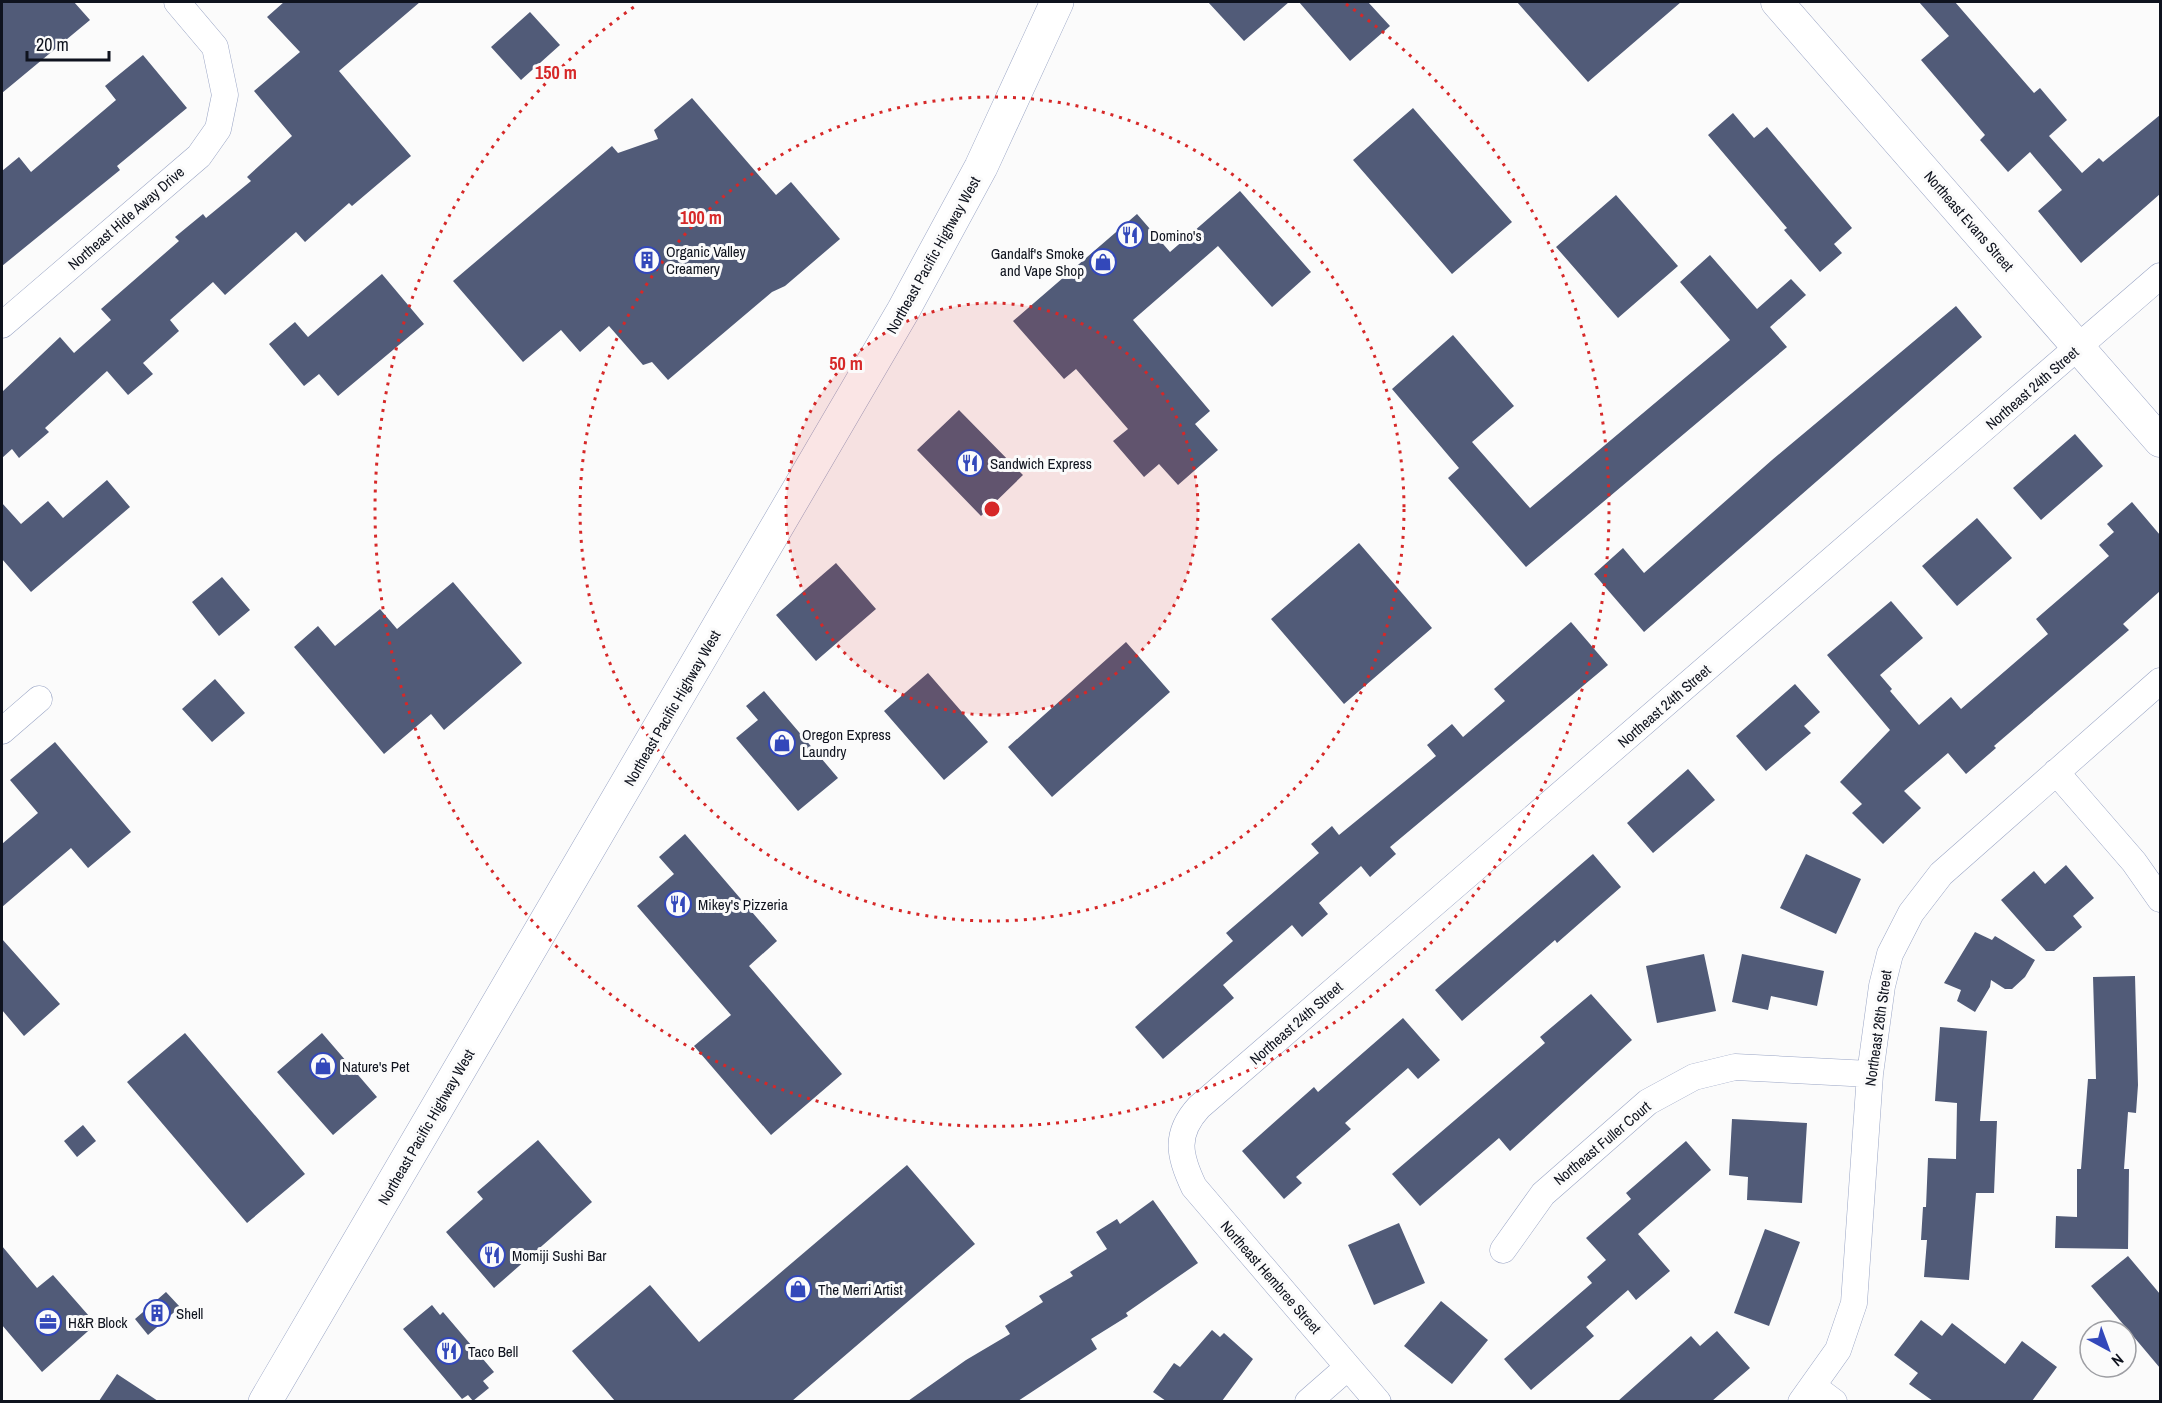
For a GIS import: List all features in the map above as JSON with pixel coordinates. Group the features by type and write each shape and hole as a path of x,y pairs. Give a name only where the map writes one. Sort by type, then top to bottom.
{"highway":[{"name":"Northeast Pacific Highway West","path":"265,1401 903,311 981,167 1057,2"}],"street":[{"name":"Northeast Hide Away Drive","path":"2,325 199,156 218,129 225,95 215,47 177,2"},
{"name":"Northeast Evans Street","path":"1777,2 2160,441"},
{"name":"Northeast 24th Street","path":"1181,1144 1186,1121 1198,1107 2160,276"},
{"name":"Northeast 26th Street","path":"1816,1397 1838,1350 1854,1303 1870,1074 1882,986 1890,954 1911,913 1941,874 2160,681"},
{"path":"2,731 39,699"},
{"path":"2056,772 2134,862 2160,899"},
{"name":"Northeast Fuller Court","path":"1503,1250 1543,1194 1648,1102 1694,1077 1735,1067 1870,1074"},
{"name":"Northeast Hembree Street","path":"1181,1144 1183,1164 1194,1187 1378,1401"},
{"path":"1308,1401 1348,1367"}],"building":[{"path":"2,2 74,2 90,20 2,93"},
{"path":"284,2 420,2 339,71 411,156 352,206 349,203 305,242 296,232 225,295 213,282 170,320 179,331 143,363 153,374 128,395 107,371 45,428 49,432 19,458 12,449 2,458 2,392 60,337 74,353 111,320 101,309 179,241 175,237 203,214 206,218 251,181 247,177 292,136 254,91 300,52 267,17"},
{"path":"1208,2 1289,2 1244,41"},
{"path":"1299,2 1368,2 1390,26 1350,61"},
{"path":"1517,2 1681,2 1588,82"},
{"path":"1919,2 1955,2 2034,93 2040,88 2067,120 2049,136 2082,173 2099,158 2103,162 2160,115 2160,194 2081,263 2038,211 2062,190 2030,152 2008,172 1980,140 1985,135 1921,60 1949,36"},
{"path":"530,12 560,45 521,80 491,47"},
{"path":"143,55 187,108 117,166 120,170 2,266 2,171 19,157 31,172 116,100 105,86"},
{"name":"Organic Valley Creamery","path":"692,98 776,195 791,182 840,239 785,286 772,292 668,380 652,362 643,365 609,326 580,352 561,330 523,362 453,281 612,146 618,153 658,139 654,130"},
{"path":"1413,108 1512,222 1452,274 1353,160"},
{"path":"1733,113 1754,138 1767,127 1852,228 1834,244 1842,253 1820,272 1784,230 1787,228 1708,135"},
{"path":"1240,191 1311,272 1272,307 1218,246 1133,320 1210,411 1195,424 1218,450 1178,485 1159,464 1144,477 1113,441 1128,429 1076,369 1064,379 1013,321 1137,214 1170,252"},
{"path":"1616,195 1678,266 1618,318 1556,247"},
{"path":"1710,255 1757,309 1791,279 1806,295 1770,327 1787,347 1526,567 1448,478 1459,468 1392,389 1453,335 1514,406 1472,442 1530,508 1730,340 1680,282"},
{"path":"382,274 424,324 338,396 319,374 304,386 269,344 295,322 308,337"},
{"path":"1956,306 1982,337 1644,632 1594,574 1623,548 1644,573 1772,460"},
{"name":"Sandwich Express","path":"959,410 1023,475 981,516 917,450"},
{"path":"2075,434 2103,466 2041,520 2013,488"},
{"path":"107,480 130,507 31,592 2,559 2,503 21,524 48,501 63,518"},
{"path":"2132,502 2160,535 2160,591 2123,624 2129,630 1994,746 1996,748 1966,774 1948,753 1904,791 1921,808 1883,844 1852,813 1862,804 1840,782 1890,730 1827,655 1891,601 1923,638 1880,675 1892,689 1890,691 1919,725 1951,697 1961,709 2048,634 2036,619 2109,556 2099,545 2114,532 2107,524"},
{"path":"1977,518 2012,558 1957,606 1922,566"},
{"path":"1359,543 1432,628 1344,704 1271,619"},
{"path":"836,563 876,609 816,661 776,615"},
{"path":"222,577 250,610 219,636 192,602"},
{"path":"453,582 522,663 444,730 431,714 384,754 294,647 318,626 335,646 380,609 397,629"},
{"path":"1571,622 1608,665 1390,847 1396,854 1370,877 1361,866 1319,903 1328,914 1302,937 1292,925 1223,985 1234,998 1163,1059 1135,1027 1233,941 1226,933 1319,853 1311,844 1332,826 1339,835 1436,756 1427,745 1452,724 1463,737 1505,701 1494,689"},
{"path":"1126,642 1170,692 1052,797 1008,747"},
{"path":"928,673 988,742 944,780 884,711"},
{"path":"215,679 245,713 212,742 182,709"},
{"path":"1795,684 1820,712 1804,726 1811,733 1766,771 1736,736"},
{"path":"764,691 838,778 798,811 736,738 758,720 746,706"},
{"path":"55,742 131,832 88,868 71,848 2,907 2,844 38,813 10,780"},
{"path":"1688,769 1715,800 1653,853 1627,823"},
{"path":"685,834 777,941 749,966 842,1074 771,1135 694,1046 731,1015 637,906 674,874 659,857"},
{"path":"1593,854 1621,887 1557,943 1555,940 1462,1021 1435,990"},
{"path":"1806,854 1861,879 1836,934 1780,908"},
{"path":"2066,865 2094,898 2073,916 2082,927 2054,951 2046,951 2001,900 2034,871 2045,884"},
{"path":"1975,932 1992,940 1995,936 2035,960 2025,977 2012,989 2005,989 1991,980 1990,987 1975,1012 1957,1001 1961,990 1944,983"},
{"path":"2,939 60,1004 24,1036 2,1010"},
{"path":"1704,954 1716,1011 1657,1023 1646,966"},
{"path":"1742,954 1824,971 1817,1006 1771,996 1768,1010 1732,1002"},
{"path":"2135,976 2138,1085 2136,1113 2128,1112 2124,1169 2129,1169 2128,1249 2055,1248 2056,1216 2077,1217 2077,1169 2081,1169 2088,1079 2096,1079 2093,977"},
{"path":"1591,994 1632,1040 1510,1151 1499,1138 1420,1206 1392,1174 1545,1043 1540,1037"},
{"path":"1403,1018 1440,1060 1418,1079 1408,1068 1345,1123 1351,1129 1296,1177 1302,1183 1284,1199 1242,1151 1314,1087 1318,1092"},
{"path":"1940,1027 1987,1031 1980,1121 1997,1121 1994,1193 1976,1193 1969,1280 1924,1277 1927,1240 1921,1240 1923,1207 1926,1207 1928,1158 1956,1159 1957,1103 1935,1101"},
{"path":"185,1033 305,1174 247,1223 127,1082"},
{"path":"322,1033 377,1097 333,1135 277,1072"},
{"path":"1732,1119 1807,1123 1802,1203 1747,1200 1748,1177 1729,1175"},
{"path":"83,1125 96,1141 77,1157 64,1141"},
{"path":"538,1140 592,1202 494,1288 446,1232 483,1199 477,1192"},
{"path":"1686,1141 1711,1170 1638,1234 1670,1271 1636,1300 1628,1290 1586,1327 1594,1336 1531,1390 1504,1359 1592,1283 1587,1277 1606,1260 1586,1238 1631,1199 1626,1193"},
{"path":"907,1165 975,1244 792,1401 615,1401 572,1351 650,1285 699,1342"},
{"path":"1153,1200 1198,1263 1126,1313 1128,1316 1091,1339 1097,1349 1018,1401 908,1401 966,1360 1010,1334 1005,1326 1043,1302 1039,1296 1073,1276 1070,1272 1107,1249 1096,1232 1117,1219 1120,1224"},
{"path":"1399,1223 1425,1283 1374,1305 1348,1245"},
{"path":"1765,1229 1800,1242 1769,1326 1734,1313"},
{"name":"H&R Block","path":"2,1246 37,1288 53,1275 96,1324 42,1372 2,1325"},
{"path":"2128,1256 2160,1294 2160,1368 2138,1342 2138,1319 2119,1319 2091,1286"},
{"name":"Shell","path":"166,1292 180,1307 148,1335 135,1319"},
{"path":"1441,1301 1488,1340 1452,1384 1404,1346"},
{"name":"Taco Bell","path":"432,1305 440,1315 443,1312 494,1372 483,1381 489,1388 473,1401 468,1395 462,1399 403,1329"},
{"path":"1921,1320 1942,1336 1952,1323 2005,1364 2022,1341 2057,1367 2032,1401 1933,1401 1909,1384 1918,1373 1894,1355"},
{"path":"1212,1330 1220,1337 1224,1333 1253,1359 1222,1401 1166,1401 1153,1392 1174,1363 1180,1367"},
{"path":"1717,1331 1750,1368 1712,1401 1618,1401 1691,1336 1700,1346"},
{"path":"117,1374 158,1401 99,1401"}],"place":[{"name":"Domino's","path":"1130,235"},
{"name":"Organic Valley Creamery","path":"647,260"},
{"name":"Gandalf's Smoke and Vape Shop","path":"1103,262"},
{"name":"Sandwich Express","path":"970,463"},
{"name":"Oregon Express Laundry","path":"782,743"},
{"name":"Mikey's Pizzeria","path":"678,904"},
{"name":"Nature's Pet","path":"323,1066"},
{"name":"Momiji Sushi Bar","path":"492,1255"},
{"name":"The Merri Artist","path":"798,1289"},
{"name":"Shell","path":"157,1313"},
{"name":"H&R Block","path":"48,1322"},
{"name":"Taco Bell","path":"449,1351"}]}
